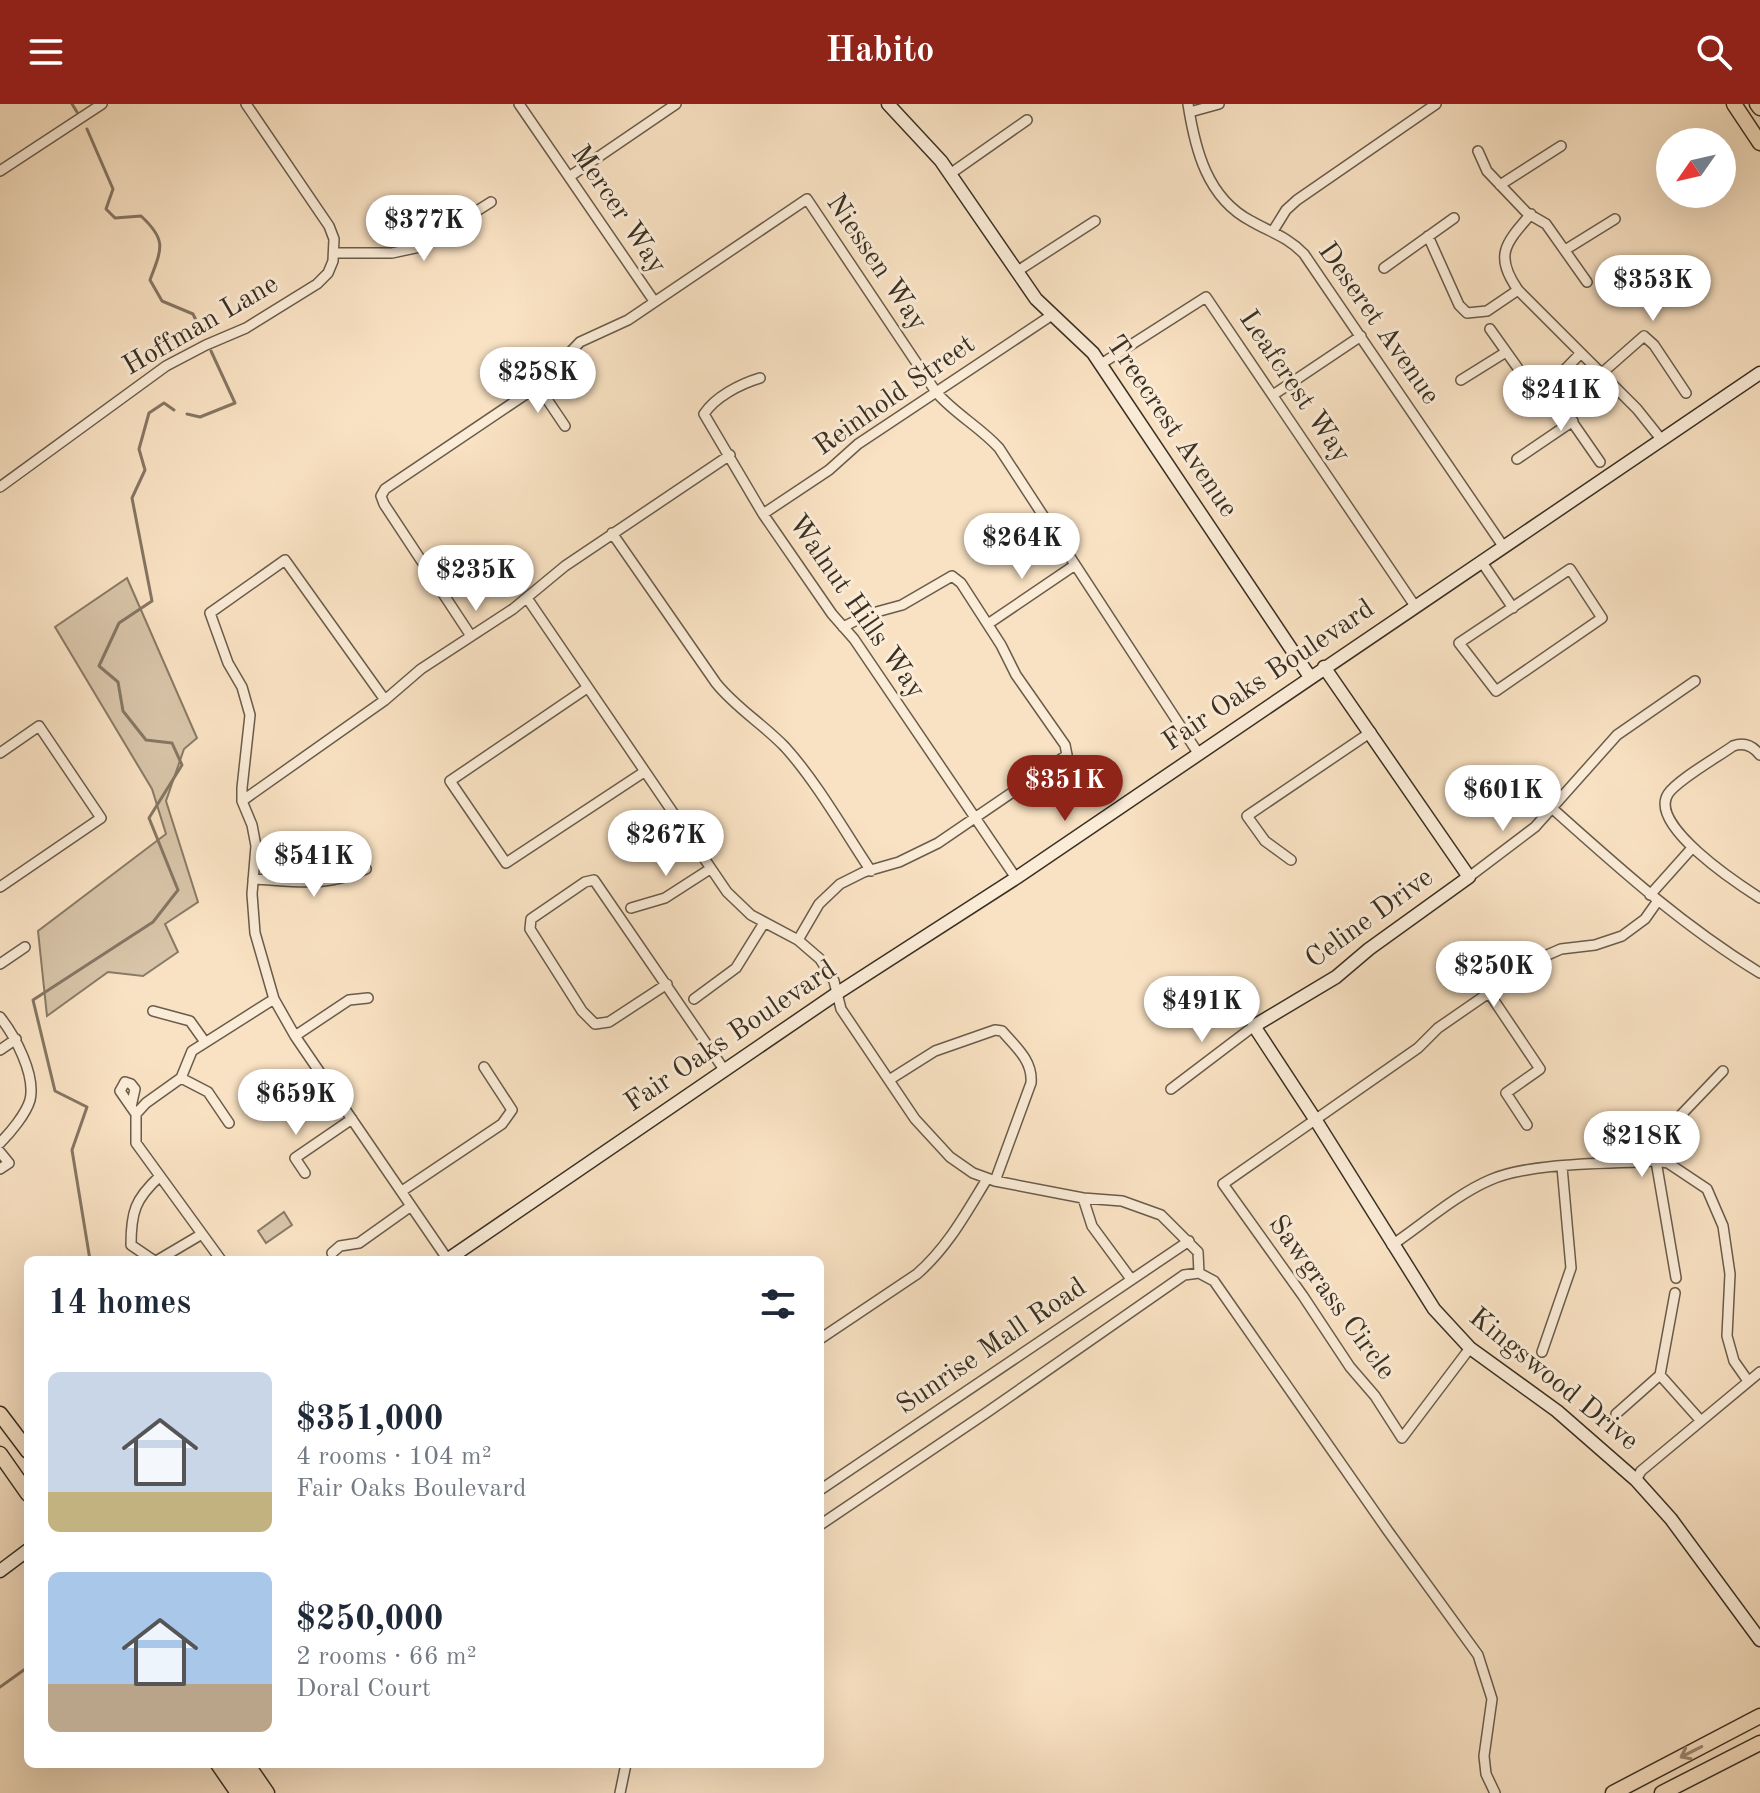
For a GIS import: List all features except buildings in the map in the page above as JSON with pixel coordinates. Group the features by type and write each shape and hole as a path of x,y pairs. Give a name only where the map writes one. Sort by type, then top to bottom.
{"main road":[{"path":"1734,104 1760,143"},
{"path":"0,1414 24,1446"},
{"path":"0,1454 24,1488"},
{"path":"1613,1793 1760,1716"},
{"path":"1662,1793 1760,1743"},
{"path":"221,1768 238,1793"},
{"path":"235,1768 253,1793"},
{"path":"250,1768 267,1793"}],"street":[{"path":"0,171 102,104"},
{"path":"246,104 329,226 335,253 358,251 386,254 406,251 433,241 491,202"},
{"name":"Mercer Way","path":"519,104 654,301"},
{"path":"569,177 676,104"},
{"name":"Treecrest Avenue","path":"888,104 926,143 950,174 1036,299 1083,341 1101,364 1310,677"},
{"path":"1189,108 1219,104"},
{"path":"1273,231 1286,210 1297,200 1436,104"},
{"name":"Deseret Avenue","path":"1189,108 1200,159 1224,200 1243,217 1289,239 1304,254 1503,546"},
{"path":"950,174 1027,120"},
{"path":"1500,185 1561,146"},
{"path":"1478,151 1487,171 1531,214 1546,224 1587,282"},
{"name":"Niessen Way","path":"471,636 381,496 385,489 538,386 580,342 628,320 807,199 936,392 958,416 999,448 1198,753"},
{"path":"1531,214 1507,247 1504,263 1507,273 1518,290 1602,373 1661,439"},
{"path":"1384,268 1454,218"},
{"path":"1565,250 1615,219"},
{"path":"1016,272 1095,221"},
{"path":"1428,236 1459,305 1467,313 1487,311 1518,290"},
{"name":"Hoffman Lane","path":"0,487 166,366 246,328 317,284 328,273 335,253"},
{"name":"Leafcrest Way","path":"1101,364 1206,297 1415,606"},
{"name":"Reinhold Street","path":"763,514 829,470 858,444 1052,315"},
{"path":"1490,329 1527,381 1548,387 1600,462"},
{"path":"1273,395 1361,336"},
{"path":"1602,373 1644,336 1654,345 1686,393"},
{"path":"1461,380 1506,352"},
{"path":"1548,387 1581,353"},
{"name":"Fair Oaks Boulevard","path":"454,1256 836,994 1016,878 1760,373"},
{"name":"Walnut Hills Way","path":"760,378 739,386 708,407 704,414 763,514 1016,878"},
{"path":"538,386 565,426"},
{"path":"1517,459 1573,421"},
{"path":"242,801 385,700 421,669 527,598 565,566 730,455"},
{"path":"612,533 716,683 726,696 773,735 795,759 871,871"},
{"path":"385,700 285,560 210,613 228,663 242,687 250,715 242,801 256,846 253,879 255,933 274,999 295,1036 445,1256"},
{"path":"1481,561 1513,608"},
{"path":"988,624 1075,565"},
{"path":"1570,569 1602,618 1496,691 1459,643 1513,608 1570,569"},
{"path":"798,940 827,894 852,877 919,854 1067,755 1065,745 1016,675 988,624 961,583 952,576 902,605 869,614 843,627"},
{"path":"527,598 710,869 739,904 764,923 798,940 827,969 834,981 842,1011 935,1143 961,1166 991,1180 1083,1198 1122,1201 1161,1215 1189,1241 1199,1256 1199,1273"},
{"path":"1324,667 1469,877"},
{"name":"Celine Drive","path":"1171,1089 1254,1026 1336,977 1369,949 1524,838 1617,735 1695,681"},
{"path":"587,688 450,781 498,852 506,863 644,772"},
{"path":"0,753 39,726 101,818 0,887"},
{"path":"1291,860 1265,841 1247,816 1371,732"},
{"path":"1760,755 1755,748 1736,745 1667,795 1665,805 1667,815 1684,841 1733,881 1760,898"},
{"path":"1553,809 1653,899 1716,946 1760,973"},
{"path":"1315,1119 1418,1048 1438,1028 1549,953 1609,942 1622,936 1645,919 1653,899 1692,848"},
{"path":"253,879 331,882 366,869"},
{"path":"631,908 665,898 710,869"},
{"path":"667,984 609,1022 595,1024 582,1011 530,929 531,919 585,882 594,880 667,984 725,1071"},
{"path":"694,999 731,974 764,923"},
{"path":"0,964 25,947"},
{"path":"1489,993 1540,1069 1506,1093 1527,1125"},
{"path":"295,1036 349,1000 368,998"},
{"path":"218,1256 136,1143 134,1111 181,1078 192,1051 274,999"},
{"path":"153,1011 190,1021 205,1042"},
{"path":"0,1017 16,1039 31,1085 29,1102 0,1143"},
{"name":"Kingswood Drive","path":"1254,1026 1434,1309 1470,1348 1557,1411 1636,1480 1671,1519 1760,1640"},
{"path":"824,1336 917,1274 955,1233 991,1180 1031,1083 1032,1073 1030,1064 1002,1031 995,1030 935,1051 889,1080"},
{"path":"0,1050 16,1039"},
{"path":"402,1191 502,1124 512,1110 484,1067"},
{"path":"1676,1278 1656,1161 1657,1140 1723,1071"},
{"path":"181,1078 202,1086 229,1123"},
{"path":"305,1173 295,1158 352,1119"},
{"name":"Sawgrass Circle","path":"1315,1119 1223,1184 1402,1438 1470,1348"},
{"path":"0,1152 9,1163 0,1169"},
{"path":"1392,1245 1491,1179 1519,1171 1562,1167 1656,1161 1668,1163 1707,1189 1723,1226 1730,1274 1727,1336 1734,1361 1748,1381"},
{"path":"1542,1352 1571,1268 1562,1167"},
{"path":"149,1256 131,1245 131,1215 145,1191 160,1176"},
{"path":"1083,1198 1092,1226 1131,1279"},
{"path":"332,1253 340,1246 359,1243 411,1206"},
{"path":"162,1256 202,1234"},
{"name":"Sunrise Mall Road","path":"824,1487 1189,1241"},
{"path":"824,1520 986,1413 1184,1275 1199,1273 1214,1281 1478,1655 1492,1699 1484,1756 1486,1774 1495,1793"},
{"path":"1616,1414 1660,1375 1675,1293"},
{"path":"1636,1480 1641,1471 1760,1372"},
{"path":"1660,1375 1701,1421"},
{"path":"0,1571 24,1553"},
{"path":"620,1793 625,1768"}],"shaded area":[{"path":"127,578 197,738 184,749 166,801 198,902 165,924 178,952 143,976 108,972 47,1016 38,931 166,834 152,789 55,627"},
{"path":"284,1212 292,1225 266,1243 258,1231"}],"waterway":[{"path":"72,104 77,112"},
{"path":"87,129 113,189 106,209 115,218 141,216 149,224 160,245 150,280 162,301 193,314 202,333"},
{"path":"187,414 200,417 235,403 211,351"},
{"path":"89,1256 72,1150 87,1107 55,1091 33,1000 153,922 178,890 149,818 182,765 172,743 146,740 123,711 118,682 99,666 119,623 152,601 132,498 145,470 139,449 149,413 164,403 174,410"},
{"path":"0,1687 24,1670"}]}
